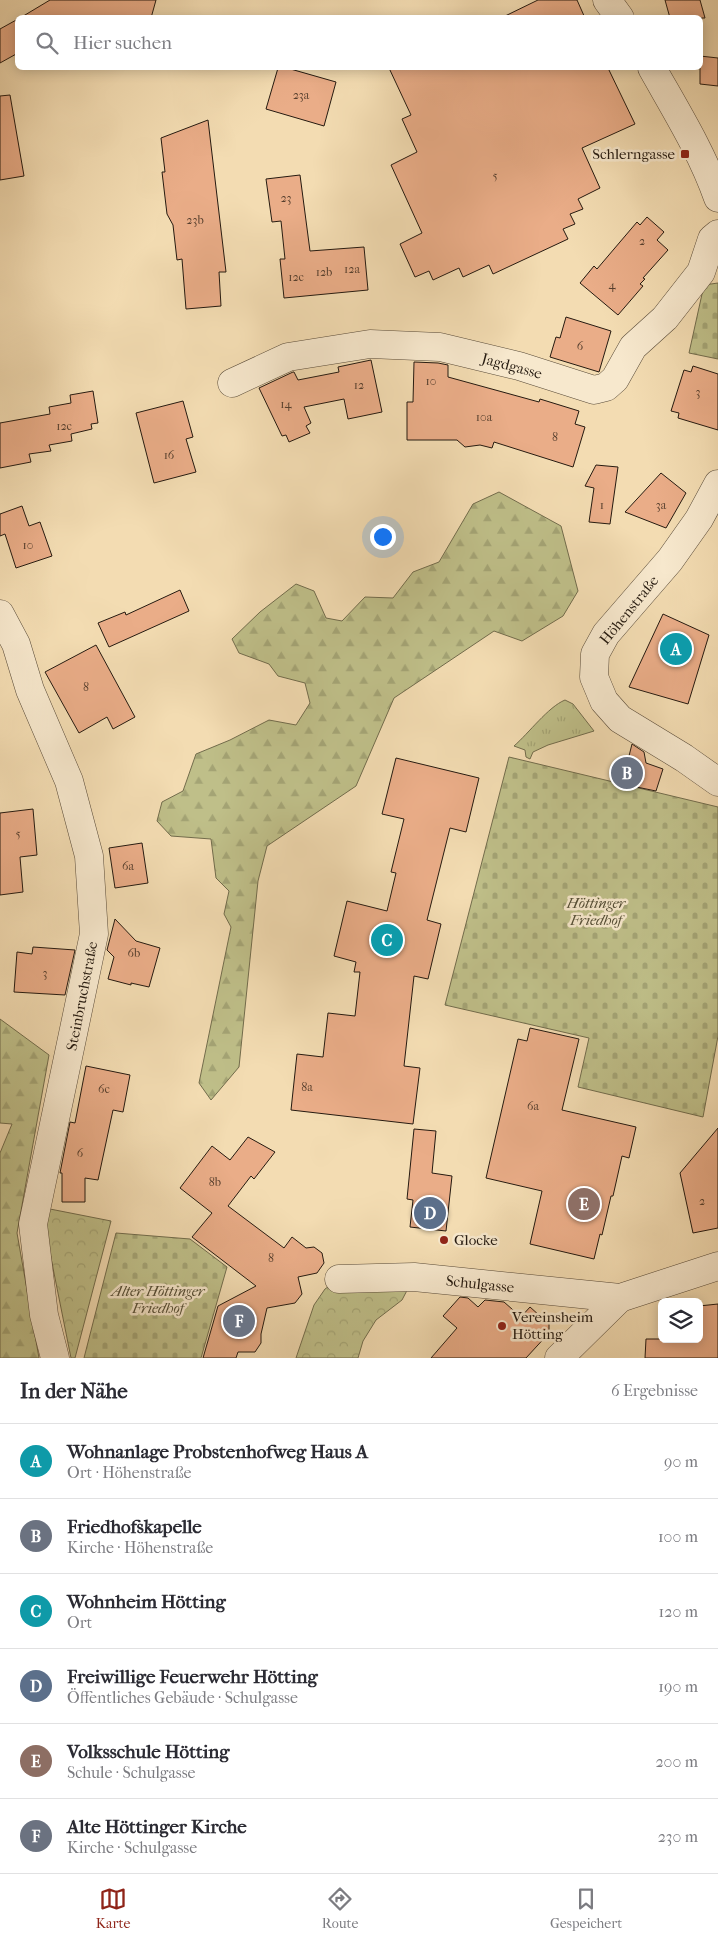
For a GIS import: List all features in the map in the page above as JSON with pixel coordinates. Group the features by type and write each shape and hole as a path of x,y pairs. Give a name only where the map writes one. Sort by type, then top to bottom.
{"street":[{"path":"607,0 618,15"},
{"path":"653,70 714,185 718,198"},
{"name":"Jagdgasse","path":"232,383 288,357 370,344 440,347 519,366 594,390 606,387 615,379 633,347 665,318 701,272 712,239 718,234"},
{"name":"Höhenstraße","path":"718,484 699,519 670,560 606,634 594,654 594,677 604,701 620,719 684,758 718,782"},
{"name":"Steinbruchstraße","path":"0,614 16,644 30,690 69,781 89,856 94,934 33,1224 44,1315 55,1358"},
{"name":"Schulgasse","path":"339,1279 414,1277 620,1298 718,1266"},
{"name":"Schulgasse","path":"559,1358 620,1298"}],"green space":[{"path":"718,283 718,359 689,353 704,285"},
{"path":"499,492 561,526 578,591 563,616 522,641 494,631 394,698 356,786 267,846 258,881 239,1067 211,1100 199,1083 231,927 224,914 229,891 216,878 211,839 171,836 157,821 162,802 183,791 196,754 230,740 269,720 296,725 310,703 305,683 278,676 269,664 239,653 232,639 260,612 296,584 314,591 326,618 342,621 365,597 393,598 413,572 439,562 473,504"},
{"path":"565,700 573,704 594,731 548,745 533,752 530,759 526,757 525,750 514,746 545,714"},
{"name":"Höttinger Friedhof","path":"509,757 718,807 718,1036 703,1117 578,1087 589,1038 445,1005"},
{"path":"0,1019 49,1055 17,1233 39,1358 0,1358 0,1153 12,1124 0,1123"},
{"path":"50,1209 111,1221 75,1358 71,1358 45,1228"},
{"name":"Alter Höttinger Friedhof","path":"116,1233 190,1239 227,1267 201,1358 84,1358"},
{"path":"414,1277 402,1300 376,1320 363,1341 358,1358 296,1358 314,1305 325,1289 339,1279"}],"building":[{"path":"50,0 156,0 152,15 25,15"},
{"path":"538,0 577,0 584,15 507,15"},
{"path":"665,0 700,0 705,18 703,18 703,15 669,15"},
{"path":"15,21 15,55 0,63 0,29"},
{"path":"703,56 718,58 718,86 700,84 700,70 703,70"},
{"path":"277,70 294,70 336,82 324,126 266,109"},
{"path":"390,70 609,70 635,124 582,148 600,188 578,199 583,209 570,214 575,224 563,229 568,239 493,274 489,265 463,277 459,268 433,280 429,271 415,277 400,244 422,233 391,165 417,152 402,119 411,115"},
{"path":"10,95 24,176 0,180 0,96"},
{"path":"208,120 226,272 219,272 221,306 186,309 182,259 177,260 173,225 167,214 162,172 165,172 161,138"},
{"path":"300,175 310,251 364,247 368,290 284,298 280,259 285,259 281,221 272,222 266,179"},
{"path":"647,217 664,232 657,240 668,250 643,278 645,279 640,284 643,286 618,315 580,283 594,266 597,269 637,222 640,225"},
{"path":"566,317 611,331 599,372 550,357 556,337 560,338"},
{"path":"371,360 382,412 348,419 344,399 304,407 311,423 306,426 310,433 289,442 286,435 282,436 259,388 293,372 298,380 339,372 338,367"},
{"path":"414,362 448,365 448,377 539,402 540,399 579,411 575,424 585,427 573,467 494,442 492,448 480,445 465,447 457,440 407,440 407,402 413,402"},
{"path":"693,366 718,374 718,430 678,418 679,413 671,411 684,370 691,372"},
{"path":"93,391 98,423 91,424 92,429 71,434 72,441 49,445 51,451 29,454 31,462 0,468 0,423 50,414 49,407 71,403 70,395"},
{"path":"183,401 193,437 186,439 196,472 154,483 136,413"},
{"path":"596,465 618,467 610,524 589,522 594,488 585,486"},
{"path":"661,473 686,493 666,528 625,512"},
{"path":"22,506 29,526 40,522 52,556 16,568 5,534 0,536 0,514"},
{"path":"180,590 189,611 109,647 98,623 125,612 126,615"},
{"path":"663,614 709,635 688,704 629,687"},
{"path":"96,645 135,717 113,729 107,717 79,733 45,672"},
{"path":"632,744 644,752 646,763 663,769 656,791 622,784"},
{"path":"396,758 479,778 466,832 450,828 427,920 441,924 428,979 414,976 404,1066 420,1068 413,1124 291,1110 297,1054 323,1057 328,1013 355,1016 360,972 354,972 356,962 334,956 347,901 387,911 396,873 391,872 404,819 382,814"},
{"path":"33,809 37,855 20,857 23,892 0,895 0,813"},
{"path":"142,843 148,883 115,888 109,848"},
{"path":"115,919 136,941 160,948 149,987 108,979 114,957 107,950"},
{"path":"33,947 75,950 65,995 14,992 17,952 32,954"},
{"path":"530,1028 579,1039 562,1110 636,1127 629,1158 622,1156 613,1196 611,1196 594,1259 530,1244 542,1191 486,1178 518,1039 527,1041"},
{"path":"86,1066 130,1075 123,1112 113,1110 98,1180 85,1178 85,1202 62,1202 62,1173 60,1173 70,1122 75,1123"},
{"path":"718,1128 718,1228 693,1233 680,1173"},
{"path":"414,1129 436,1131 432,1173 452,1176 446,1231 410,1227 413,1200 407,1199"},
{"path":"248,1137 275,1152 254,1179 251,1176 228,1206 284,1248 292,1237 306,1248 314,1247 322,1253 324,1263 317,1273 298,1277 302,1294 295,1303 267,1308 261,1334 261,1343 255,1352 238,1352 236,1358 203,1358 218,1306 256,1286 192,1237 212,1213 180,1188 212,1146 230,1160"},
{"name":"Vereinsheim Hötting","path":"460,1297 468,1298 478,1307 485,1300 504,1302 521,1317 530,1307 549,1324 549,1333 526,1358 431,1358 457,1328 443,1316"},
{"path":"718,1304 718,1358 645,1358 646,1339 658,1339 658,1343 703,1343 703,1306"}],"place":[{"name":"Schlerngasse","path":"685,154"},
{"name":"Wohnanlage Probstenhofweg Haus A","path":"676,649"},
{"name":"Friedhofskapelle","path":"627,773"},
{"name":"Wohnheim Hötting","path":"387,940"},
{"name":"Volksschule Hötting","path":"584,1204"},
{"name":"Freiwillige Feuerwehr Hötting","path":"430,1213"},
{"name":"Glocke","path":"444,1240"},
{"name":"Alte Höttinger Kirche","path":"239,1321"},
{"name":"Vereinsheim Hötting","path":"502,1326"}]}
